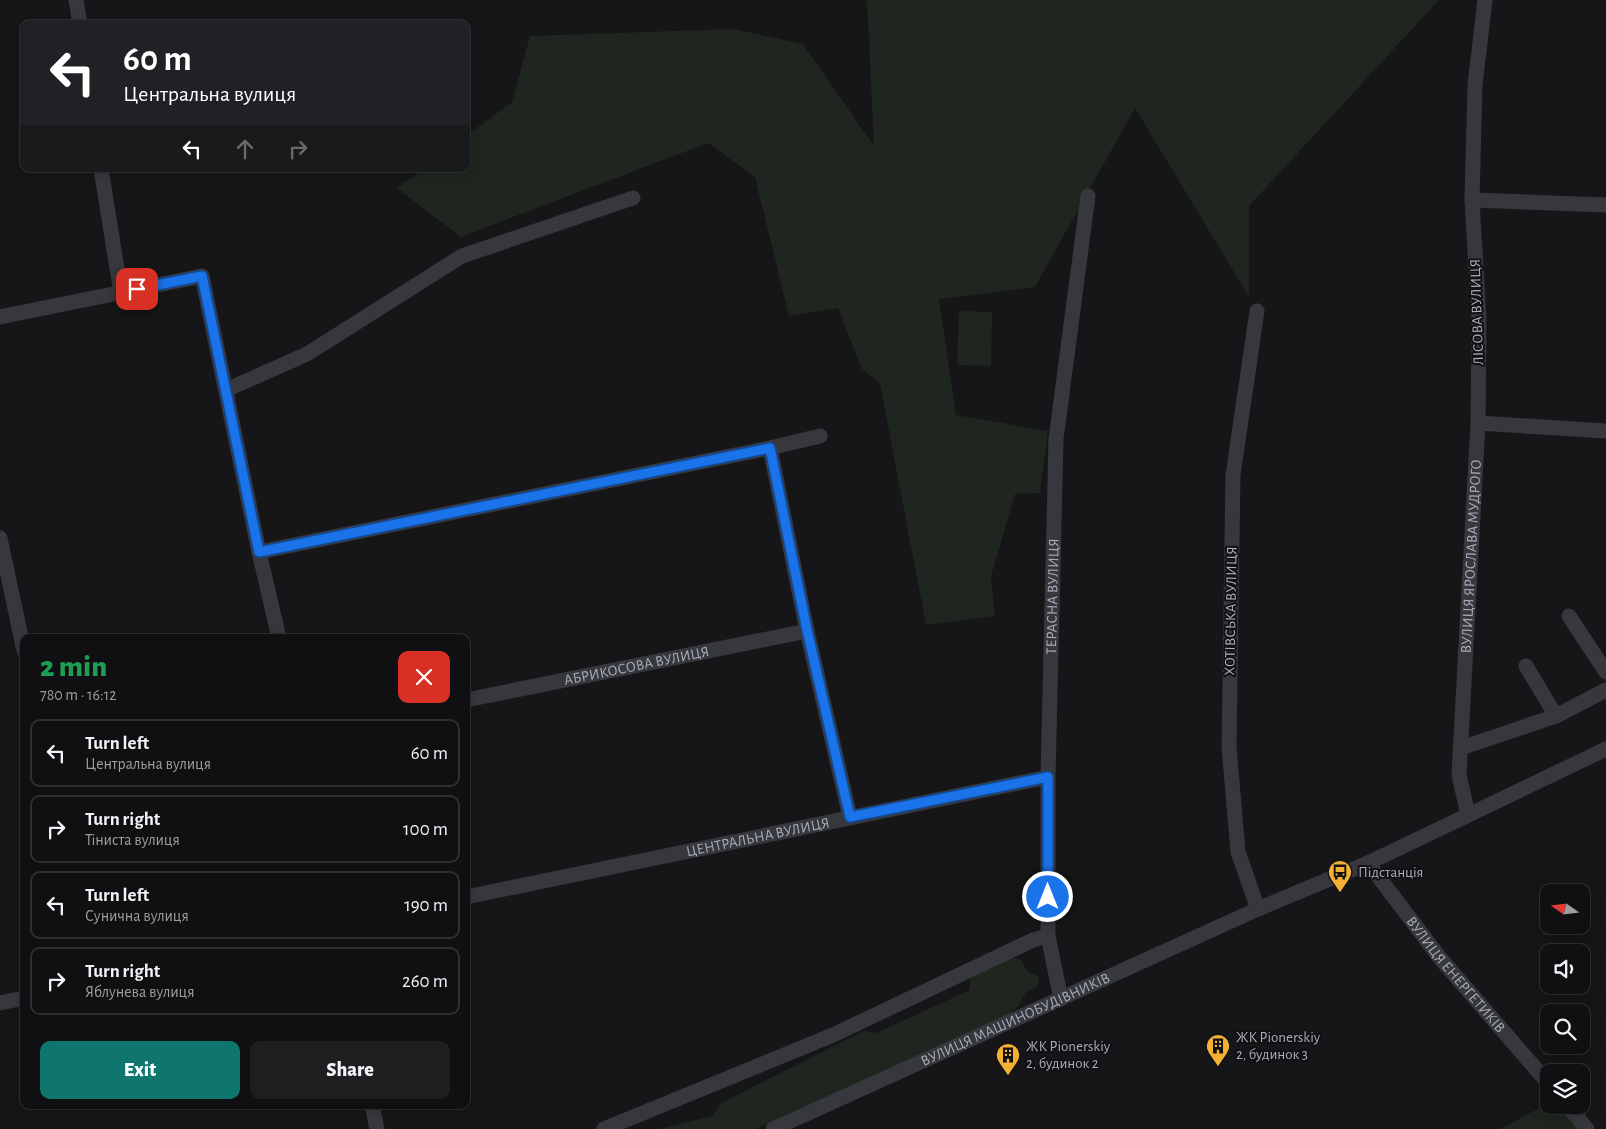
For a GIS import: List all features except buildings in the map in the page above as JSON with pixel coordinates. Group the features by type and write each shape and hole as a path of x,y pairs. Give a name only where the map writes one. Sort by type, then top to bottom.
{"street":[{"path":"76,0 79,20"},
{"name":"ЛІСОВА ВУЛИЦЯ","path":"1478,423 1479,320 1472,200 1475,85 1485,0"},
{"path":"101,172 121,292"},
{"name":"ТЕРАСНА ВУЛИЦЯ","path":"1061,999 1048,936 1048,777 1056,439 1088,196"},
{"path":"226,390 307,354 462,256 633,198"},
{"path":"1472,200 1606,205"},
{"path":"0,317 202,276 259,552 278,634"},
{"name":"ХОТІВСЬКА ВУЛИЦЯ","path":"1257,311 1233,475 1229,746 1238,852 1258,909"},
{"path":"1478,423 1606,431"},
{"name":"ВУЛИЦЯ ЯРОСЛАВА МУДРОГО","path":"1468,815 1459,775 1478,423"},
{"path":"259,552 770,448 820,436"},
{"path":"770,448 807,630 850,817"},
{"path":"0,538 20,634"},
{"path":"1569,616 1606,672"},
{"name":"АБРИКОСОВА ВУЛИЦЯ","path":"470,699 807,630"},
{"path":"1526,666 1556,716"},
{"path":"1461,748 1556,716 1606,690"},
{"name":"ВУЛИЦЯ МАШИНОБУДІВНИКІВ","path":"773,1129 1258,909 1368,863 1606,749"},
{"name":"ЦЕНТРАЛЬНА ВУЛИЦЯ","path":"470,896 1048,777"},
{"name":"ВУЛИЦЯ ЕНЕРГЕТИКІВ","path":"1368,863 1440,958 1540,1074"},
{"path":"604,1129 833,1035 1033,940 1048,936"},
{"path":"0,1003 20,999"},
{"path":"373,1109 377,1129"},
{"path":"1575,1114 1588,1129"}],"shaded area":[{"path":"867,0 1439,0 1249,206 1249,297 1135,108 1035,287 939,299 956,415 1048,431 1040,493 1015,494 991,576 995,616 926,625 880,384 862,369 838,308 789,316 755,177 708,143 461,237 397,188 419,172 470,172 470,133 512,102 530,36 734,29 803,44 874,146"},
{"path":"959,311 992,312 991,366 957,365"},
{"path":"1009,957 1021,960 1027,971 1039,976 1037,987 1026,992 1018,1007 1002,1019 756,1129 660,1129 712,1116 723,1102 864,1031 876,1033 970,990 970,977"},
{"path":"1540,1108 1540,1114 1574,1114 1587,1129 1500,1129"}],"place":[{"name":"Підстанція","path":"1340,893"},
{"name":"ЖК Pionerskiy 2, будинок 3","path":"1218,1067"},
{"name":"ЖК Pionerskiy 2, будинок 2","path":"1008,1076"}],"route":[{"path":"137,289 202,276 259,552 770,448 807,630 850,817 1048,777 1048,897"}]}
